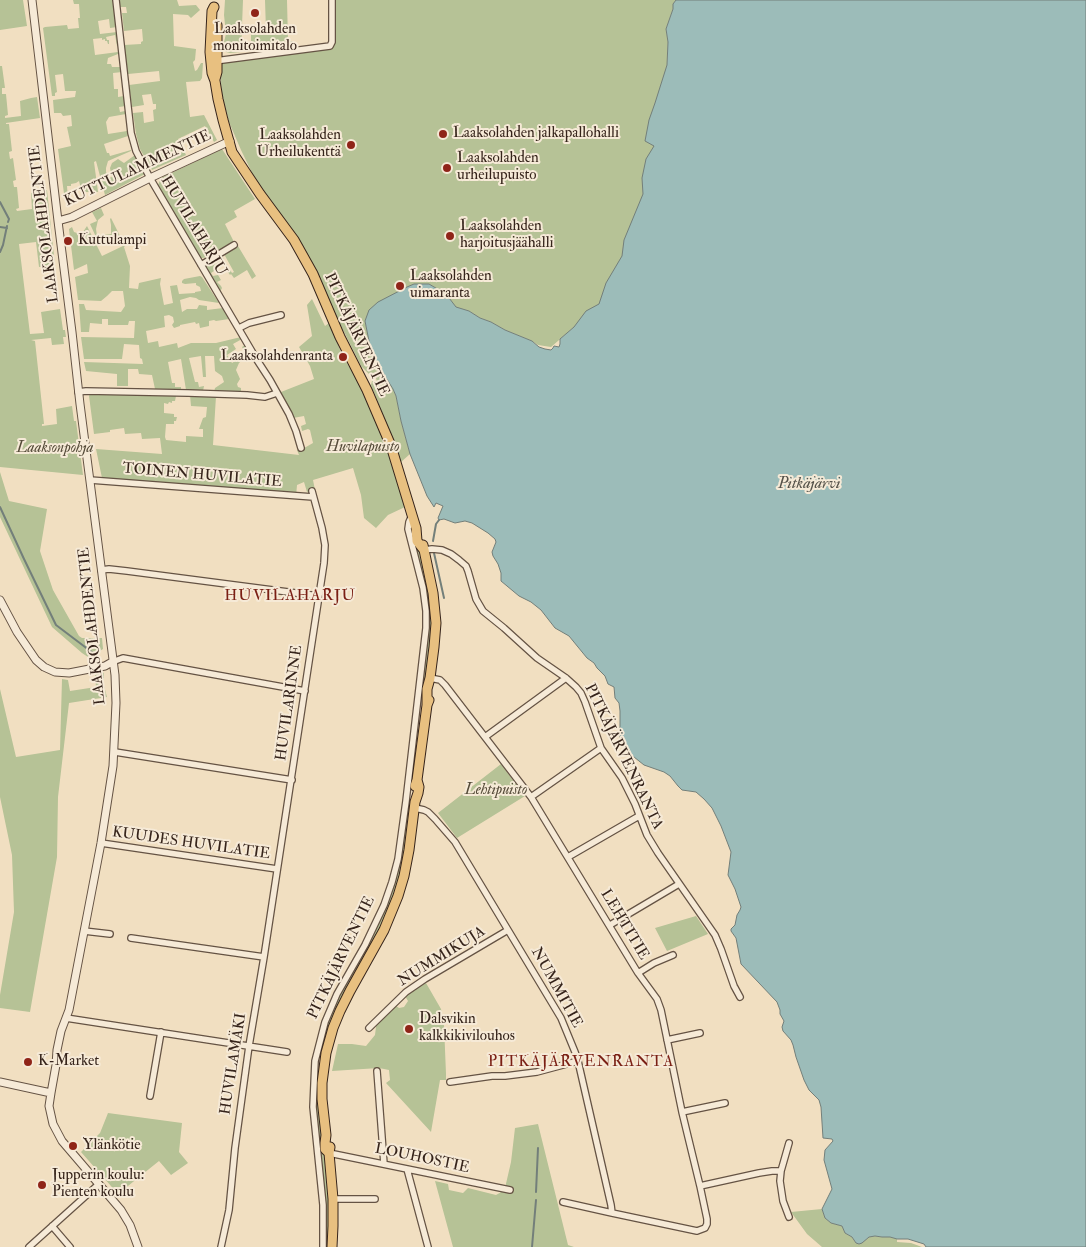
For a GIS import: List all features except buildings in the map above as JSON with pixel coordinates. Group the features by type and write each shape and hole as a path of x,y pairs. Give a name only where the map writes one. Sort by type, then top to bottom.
{"main road":[{"name":"PITKÄJÄRVENTIE","path":"214,4 217,29 214,61 217,72 215,81 223,120 230,141 237,149 250,179 294,240 313,274 340,336 367,390 387,437 416,528 421,536 434,593 435,631 430,678 426,689 427,705 417,780 419,790 412,804 409,850 404,876 392,912 373,951 350,991 330,1036 326,1053 322,1099 329,1145 333,1199 334,1226 332,1247"}],"street":[{"name":"LAAKSOLAHDENTIE","path":"32,0 116,703 114,752 101,844 66,1018 59,1038 50,1093 50,1106 56,1131 125,1217 138,1247"},
{"name":"HUVILAHARJU","path":"116,0 131,133 136,151 289,414 301,448"},
{"path":"214,61 330,46 332,42 332,0"},
{"name":"KUTTULAMMENTIE","path":"58,221 72,217 230,141"},
{"path":"201,265 234,246"},
{"path":"239,328 249,323 281,315"},
{"path":"78,392 266,397 277,393"},
{"name":"TOINEN HUVILATIE","path":"90,480 312,494"},
{"name":"HUVILARINNE","path":"271,913 324,562 325,545 322,528 312,494"},
{"name":"PITKÄJÄRVENTIE","path":"323,1247 323,1205 313,1107 315,1061 329,1010 365,945 384,905 392,882 412,804 426,611 423,588 408,529 412,515"},
{"name":"PITKÄJÄRVENRANTA","path":"424,550 442,550 451,554 466,566 476,599 483,611 537,658 576,687 585,702 601,748 622,778 647,835 715,935 740,997"},
{"path":"101,570 109,569 319,596"},
{"path":"0,600 17,632 36,660 44,667 55,672 69,673 99,667 123,658 305,691"},
{"name":"LEHTITIE","path":"430,678 440,680 445,684 531,797 638,974 659,1004 707,1224 705,1228 697,1231 612,1213"},
{"path":"485,737 566,678"},
{"path":"531,797 601,748"},
{"path":"114,752 292,780"},
{"name":"NUMMITIE","path":"412,804 428,812 454,842 560,1018 576,1052 612,1213"},
{"path":"568,857 639,816"},
{"name":"KUUDES HUVILATIE","path":"101,844 277,869"},
{"path":"610,925 679,884"},
{"name":"HUVILAMÄKI","path":"222,1247 249,1046 271,913"},
{"path":"84,930 110,934"},
{"name":"NUMMIKUJA","path":"370,1028 406,992 508,930"},
{"path":"132,938 264,957"},
{"path":"638,974 654,963 673,955"},
{"path":"66,1018 287,1052"},
{"path":"150,1096 161,1032"},
{"path":"667,1040 700,1033"},
{"path":"450,1082 537,1072 578,1061"},
{"path":"377,1071 384,1164"},
{"path":"0,1082 50,1093"},
{"path":"682,1112 725,1103"},
{"path":"789,1143 781,1171 783,1201 789,1217"},
{"name":"LOUHOSTIE","path":"329,1153 510,1190"},
{"path":"407,1169 428,1247"},
{"path":"700,1186 760,1173 781,1171"},
{"path":"29,1247 99,1184"},
{"path":"333,1199 375,1199"},
{"path":"563,1202 612,1213"},
{"path":"52,1226 70,1247"}],"green space":[{"path":"0,0 23,0 27,26 0,30"},
{"path":"73,0 113,1 117,27 110,28 109,19 98,21 100,34 117,32 118,46 115,35 106,37 109,40 109,44 105,39 102,40 102,38 93,39 95,55 118,52 118,54 108,58 107,64 111,64 112,67 121,67 122,72 113,73 114,89 118,89 118,97 124,96 126,106 119,107 120,112 125,111 126,114 109,117 106,122 108,134 127,131 128,136 104,144 110,156 131,151 108,161 106,172 109,178 112,177 110,168 112,163 118,159 124,163 135,155 145,174 105,195 96,161 94,162 98,192 84,192 79,181 71,184 71,186 67,186 68,200 65,201 58,149 71,146 67,127 72,126 71,115 63,116 61,113 54,113 53,100 75,97 76,91 65,91 63,74 55,75 57,92 55,96 52,96 43,28 67,25 68,29 79,28 79,4 74,4"},
{"path":"119,0 177,0 179,6 196,5 200,10 191,18 188,15 173,14 174,46 196,49 193,62 195,71 203,63 200,81 186,82 190,117 204,115 217,140 214,142 205,126 178,139 186,155 152,170 140,149 133,113 143,112 144,123 154,121 153,110 156,109 156,104 153,104 151,94 142,95 144,105 132,107 129,85 160,81 159,71 128,74 124,45 141,44 143,41 142,29 124,31 122,13 127,13 126,7 119,7"},
{"path":"225,0 243,0 241,52 230,53 225,50"},
{"path":"265,0 287,0 288,41 293,41 293,46 251,51 251,32 266,31"},
{"name":"Laaksolahden urheilupuisto","path":"332,0 676,0 673,4 666,29 668,42 667,65 647,264 551,347 538,345 469,311 455,307 446,294 429,284 414,284 365,321 373,357 396,396 410,454 401,462 371,385 372,381 377,382 376,378 361,366 296,236 255,179 229,122 222,95 220,73 222,70 222,60 330,46"},
{"path":"0,66 2,66 5,88 2,88 2,94 6,94 8,115 5,118 21,116 20,101 37,97 40,118 6,123 9,124 12,151 9,152 10,159 13,158 16,180 13,181 14,187 17,187 19,208 16,209 17,211 32,209 31,193 47,190 55,265 39,267 36,242 19,244 30,334 44,333 41,312 60,309 66,337 63,337 64,344 52,345 51,338 31,340 35,341 44,424 42,426 57,424 56,409 72,406 74,421 76,421 83,475 0,467"},
{"path":"222,149 255,199 234,211 237,217 225,224 234,242 208,257 200,258 158,185 161,178"},
{"path":"101,208 104,215 98,220 97,236 111,234 111,218 125,246 130,266 129,288 138,289 139,283 161,278 160,284 164,305 173,303 170,286 177,285 179,294 201,291 196,283 182,283 184,279 200,276 219,303 190,297 180,300 182,312 187,309 197,309 199,305 207,306 207,310 223,308 229,319 209,321 209,326 200,328 199,323 196,324 195,322 174,328 172,325 174,322 173,317 169,315 164,316 165,327 146,331 148,343 158,341 159,347 177,343 178,348 191,343 216,343 241,337 242,339 233,344 236,349 227,355 232,363 246,354 242,347 245,345 249,354 239,363 236,370 240,379 237,384 241,388 241,393 214,392 215,388 224,382 222,376 215,371 214,356 205,356 206,377 203,377 201,356 189,358 195,382 198,382 199,387 204,386 203,391 186,390 181,359 168,362 172,383 175,383 175,387 181,387 181,390 155,389 152,375 139,374 138,369 128,369 128,386 117,386 117,374 86,371 84,362 143,364 140,358 139,345 124,344 122,359 84,359 81,337 134,338 135,321 129,321 128,325 108,325 108,319 102,319 102,324 90,323 89,332 81,332 79,304 84,304 86,310 121,312 125,306 123,291 112,291 101,301 78,300 75,277 88,273 87,264 74,270 69,229 72,227 74,232 83,232 87,226 102,256 123,246 118,237 105,244 97,239 90,224 97,221 92,212"},
{"path":"238,246 256,276 252,279 247,270 234,278 223,265 211,273 213,276 218,275 221,280 217,282 222,288 220,292 205,268 206,265 222,256 232,273 234,272 224,254"},
{"name":"Huvilapuisto","path":"312,299 325,326 329,323 343,357 362,391 383,438 405,507 388,515 376,528 364,518 361,495 353,468 313,480 315,490 312,491 307,492 304,482 297,485 296,497 102,478 96,449 162,454 160,438 142,439 141,433 125,434 124,428 94,434 90,394 176,396 175,401 172,401 172,403 164,403 164,413 174,414 174,417 177,417 174,424 166,424 165,437 166,440 186,442 186,436 203,437 203,429 199,429 203,418 206,417 207,407 191,406 190,395 216,396 213,445 299,455 297,450 313,443 310,430 302,431 301,426 306,424 304,416 293,418 281,392 314,379 310,366 299,347 312,336 307,305"},
{"name":"Laaksonpohja","path":"0,472 9,501 47,509 40,551 53,590 79,636 82,638 102,638 103,649 95,654 94,661 52,627 0,517"},
{"path":"416,543 427,580 432,621 424,691 420,690 428,625 413,544"},
{"path":"104,673 104,686 107,697 69,703 58,797 57,857 30,1012 0,1008 0,995 14,912 12,855 0,797 0,689 16,757 60,750 62,679 68,680 70,691 96,687 95,675"},
{"name":"Lehtipuisto","path":"501,764 525,796 457,838 438,813"},
{"path":"409,805 406,844 391,906 323,1050 319,1050 325,1025 339,995 372,938 387,905 395,879 407,807"},
{"path":"696,916 708,934 667,951 655,928"},
{"path":"426,983 441,1009 444,1025 446,1074 446,1080 440,1080 431,1132 386,1083 390,1080 389,1070 379,1068 332,1071 338,1044 366,1046 375,1035 375,1026 395,1005 399,1008 404,1007 408,1001 405,996"},
{"path":"315,1084 317,1084 319,1098 330,1198 329,1247 324,1247 326,1219 316,1121"},
{"path":"108,1113 182,1123 179,1152 188,1163 171,1175 159,1161 118,1194 81,1152 100,1133"},
{"path":"538,1124 568,1245 574,1247 453,1247 435,1181 448,1184 449,1190 463,1193 468,1188 496,1195 505,1188 511,1162 515,1128"},
{"path":"822,1209 825,1218 831,1223 842,1226 845,1233 852,1237 856,1243 859,1244 869,1237 875,1236 890,1237 897,1239 897,1242 911,1243 922,1247 822,1247 807,1234 791,1212"}],"water":[{"name":"Pitkäjärvi","path":"676,0 1086,0 1086,1247 926,1247 924,1244 908,1239 875,1236 869,1237 859,1244 845,1233 842,1226 831,1223 825,1218 822,1209 832,1189 824,1160 825,1150 833,1141 832,1139 823,1138 819,1100 809,1090 791,1040 783,1031 784,1021 777,1002 741,964 736,938 731,931 741,907 728,875 731,852 712,808 696,792 682,790 670,776 644,765 629,753 620,737 620,711 619,703 615,698 614,687 608,684 605,676 569,636 555,628 541,610 519,596 501,581 501,573 492,552 496,542 495,539 472,523 465,521 455,523 444,519 439,520 438,518 443,506 436,503 434,507 427,496 410,454 396,396 371,351 365,321 369,310 378,302 414,284 429,284 446,294 456,307 469,311 505,330 532,341 539,347 551,350 554,346 559,347 560,339 574,327 586,311 599,304 606,283 622,256 624,240 643,194 642,178 646,159 654,146 645,141 649,120 667,65 668,42 666,29 673,4"}],"waterway":[{"path":"0,202 9,219 8,222"},
{"path":"0,252 7,226"},
{"path":"0,227 7,228"},
{"path":"0,507 56,625 93,653"},
{"path":"433,541 436,524 439,520"},
{"path":"434,553 444,598"},
{"path":"536,1192 538,1148"},
{"path":"532,1247 536,1200"}],"place":[{"name":"Laaksolahden monitoimitalo","path":"255,13"},
{"name":"Laaksolahden jalkapallohalli","path":"443,134"},
{"name":"Laaksolahden Urheilukenttä","path":"351,145"},
{"name":"Laaksolahden urheilupuisto","path":"447,168"},
{"name":"Laaksolahden harjoitusjäähalli","path":"450,236"},
{"name":"Kuttulampi","path":"68,241"},
{"name":"Laaksolahden uimaranta","path":"400,286"},
{"name":"Laaksolahdenranta","path":"343,357"},
{"name":"Dalsvikin kalkkikivilouhos","path":"409,1029"},
{"name":"K-Market","path":"28,1062"},
{"name":"Ylänkötie","path":"73,1146"},
{"name":"Jupperin koulu: Pienten koulu","path":"42,1185"}],"district":[{"name":"HUVILAHARJU","path":"290,597"},
{"name":"PITKÄJÄRVENRANTA","path":"581,1063"}]}
